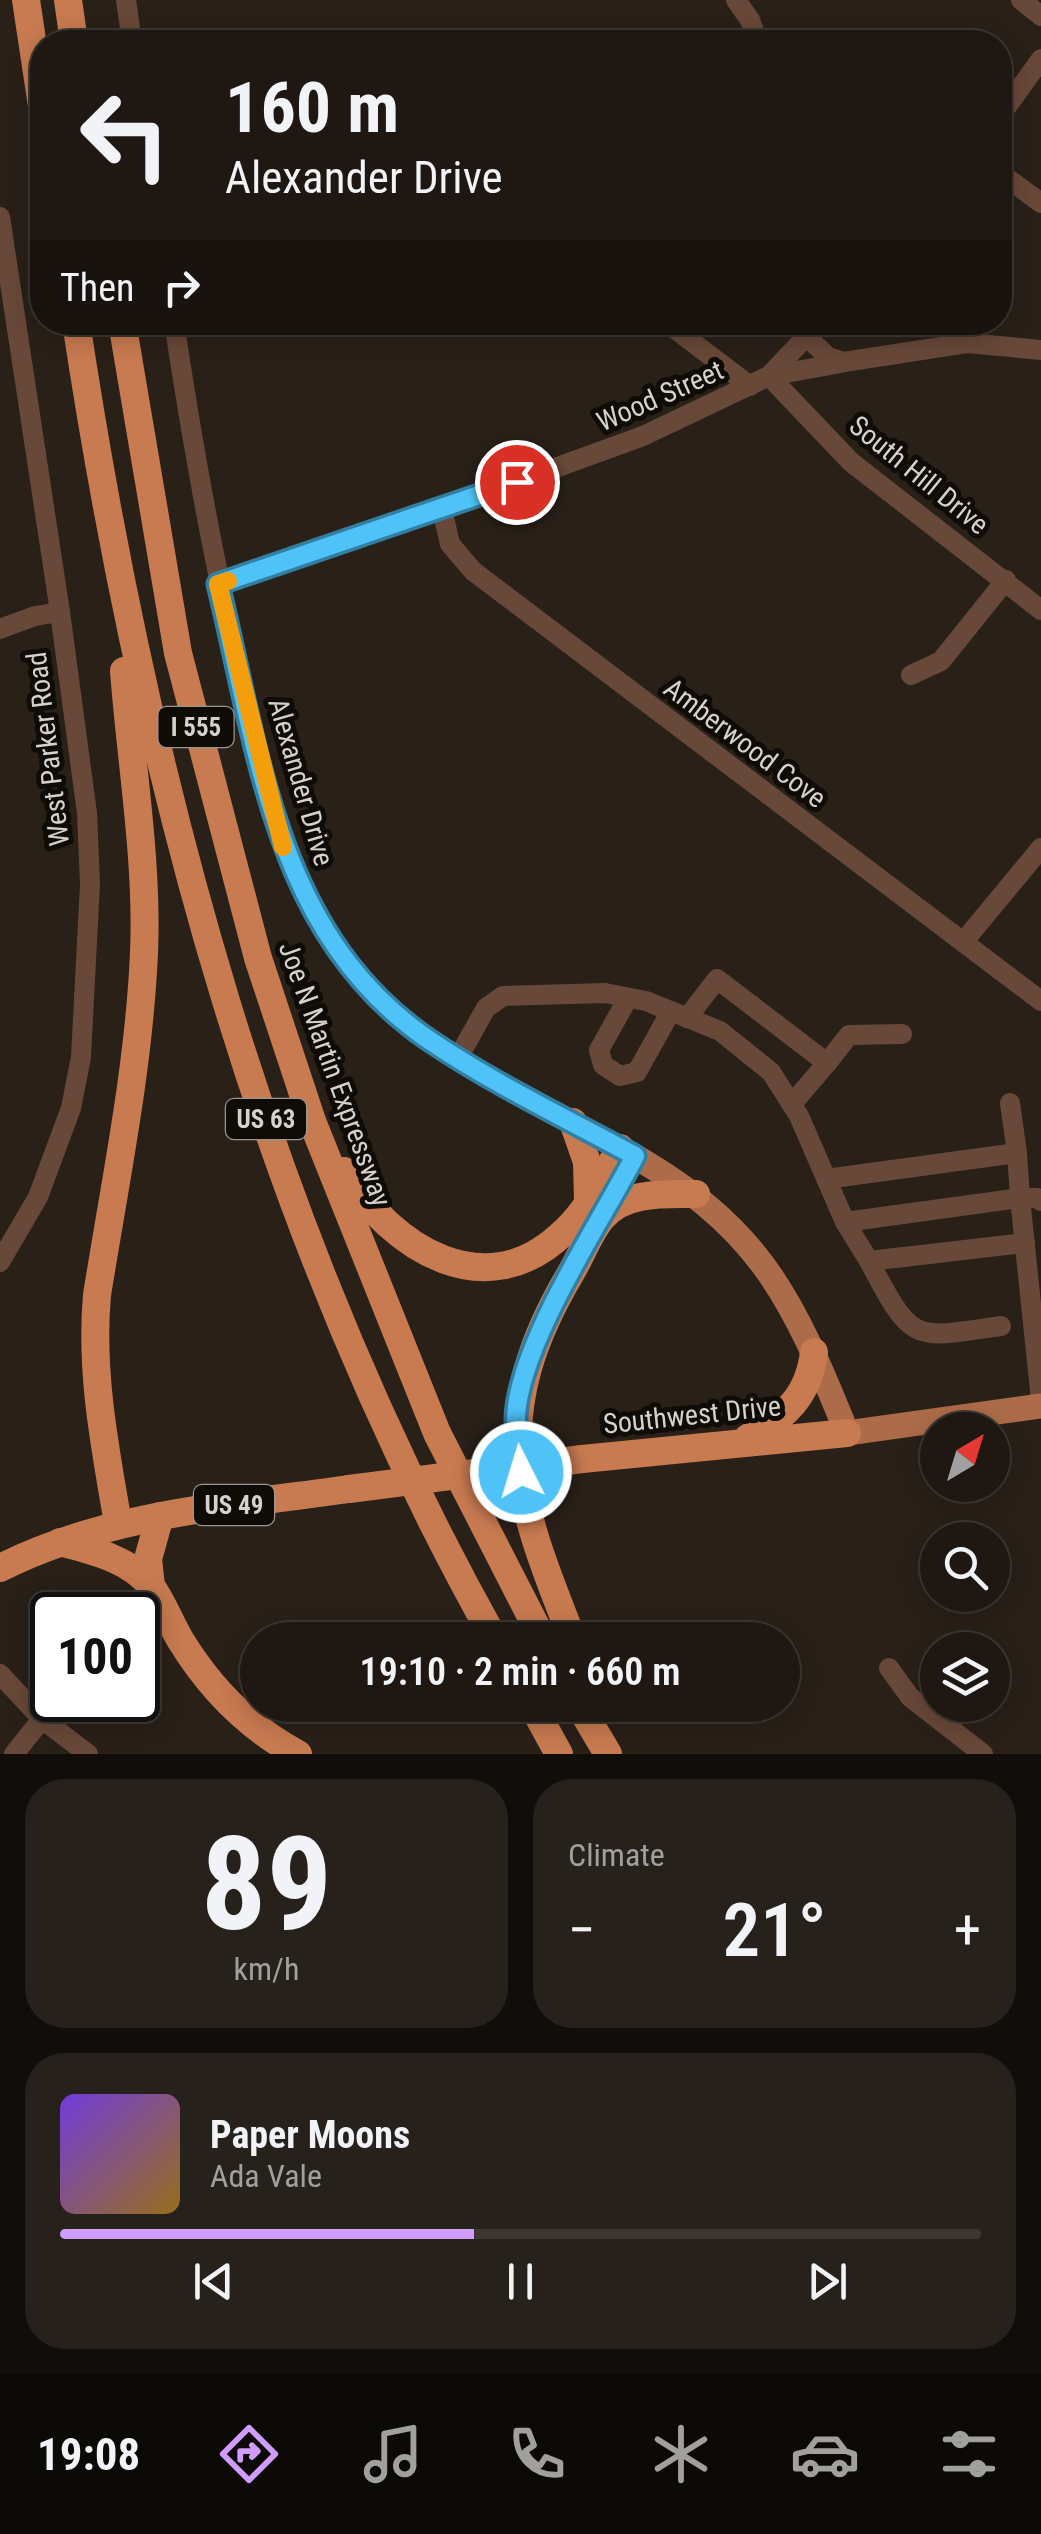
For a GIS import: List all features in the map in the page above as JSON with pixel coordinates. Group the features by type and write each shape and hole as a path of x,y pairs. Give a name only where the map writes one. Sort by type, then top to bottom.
{"highway":[{"path":"26,0 31,30"},
{"path":"68,0 72,30"},
{"path":"78,335 117,570 144,895 137,1038 96,1306 100,1409 118,1523"},
{"name":"Joe N Martin Expressway","path":"124,335 178,653 258,958 312,1121 437,1433 534,1622"},
{"name":"US 63","path":"117,570 169,808 241,1050 313,1250 391,1440 432,1528 485,1622"},
{"name":"US 63","path":"312,1121 354,1188 380,1220 409,1245 438,1259 478,1266 518,1261 564,1234 595,1209"},
{"path":"573,1122 587,1162 595,1209"},
{"path":"566,1622 528,1519 516,1414 530,1360 595,1209 628,1152"},
{"path":"595,1209 648,1195 696,1194"},
{"name":"US 49","path":"738,1444 778,1420 795,1404 812,1375 814,1352"},
{"name":"Southwest Drive","path":"0,1568 59,1542 118,1523 160,1516 582,1459 847,1433"},
{"path":"160,1516 148,1559 150,1586 181,1641 222,1696 256,1727 298,1754"},
{"path":"59,1542 110,1558 150,1586"},
{"path":"541,1722 559,1754"},
{"path":"590,1722 608,1754"},
{"path":"605,1722 618,1754"}],"main road":[{"name":"Alexander Drive","path":"628,1152 696,1194 745,1240 798,1316 847,1433"},
{"name":"Southwest Drive","path":"847,1433 1041,1402"}],"street":[{"path":"126,0 130,30"},
{"path":"736,0 754,30"},
{"path":"1021,0 1041,16"},
{"path":"1012,99 1041,59"},
{"path":"1012,181 1041,203"},
{"name":"West Parker Road","path":"0,217 60,612 88,848 81,1057 59,1147 38,1196 0,1262"},
{"name":"Alexander Drive","path":"176,335 218,584 287,860 308,905 362,983 427,1039 628,1152"},
{"name":"South Hill Drive","path":"687,335 760,381 852,462 1041,610"},
{"name":"Wood Street","path":"218,584 442,510 644,436 760,381 808,335"},
{"path":"816,335 828,357 844,362"},
{"path":"760,381 844,362 966,343 1041,350"},
{"name":"Amberwood Cove","path":"442,510 450,544 473,572 1041,1001"},
{"path":"911,675 941,661 1006,580"},
{"path":"0,629 60,612"},
{"path":"964,941 1041,848"},
{"path":"626,1003 599,1050 603,1065 620,1076 638,1072 674,1017 717,979 827,1063"},
{"path":"458,1058 486,1008 503,996 605,993 720,1031 771,1072 792,1104 846,1222 902,1320 920,1334 938,1336 1001,1326"},
{"path":"792,1104 849,1035 902,1034"},
{"path":"1010,1104 1017,1153 1030,1200 1025,1243 1041,1402"},
{"path":"826,1179 1017,1153"},
{"path":"846,1222 1030,1200"},
{"path":"869,1261 1025,1243"},
{"path":"889,1668 910,1696 983,1754"},
{"path":"0,1674 30,1706"},
{"path":"14,1754 40,1722"},
{"path":"46,1722 88,1754"}],"slow traffic":[{"path":"228,581 218,584 283,847"}],"route":[{"path":"517,482 218,584 287,860 330,942 362,983 427,1039 635,1156 566,1280 530,1360 516,1414 521,1472"}]}
